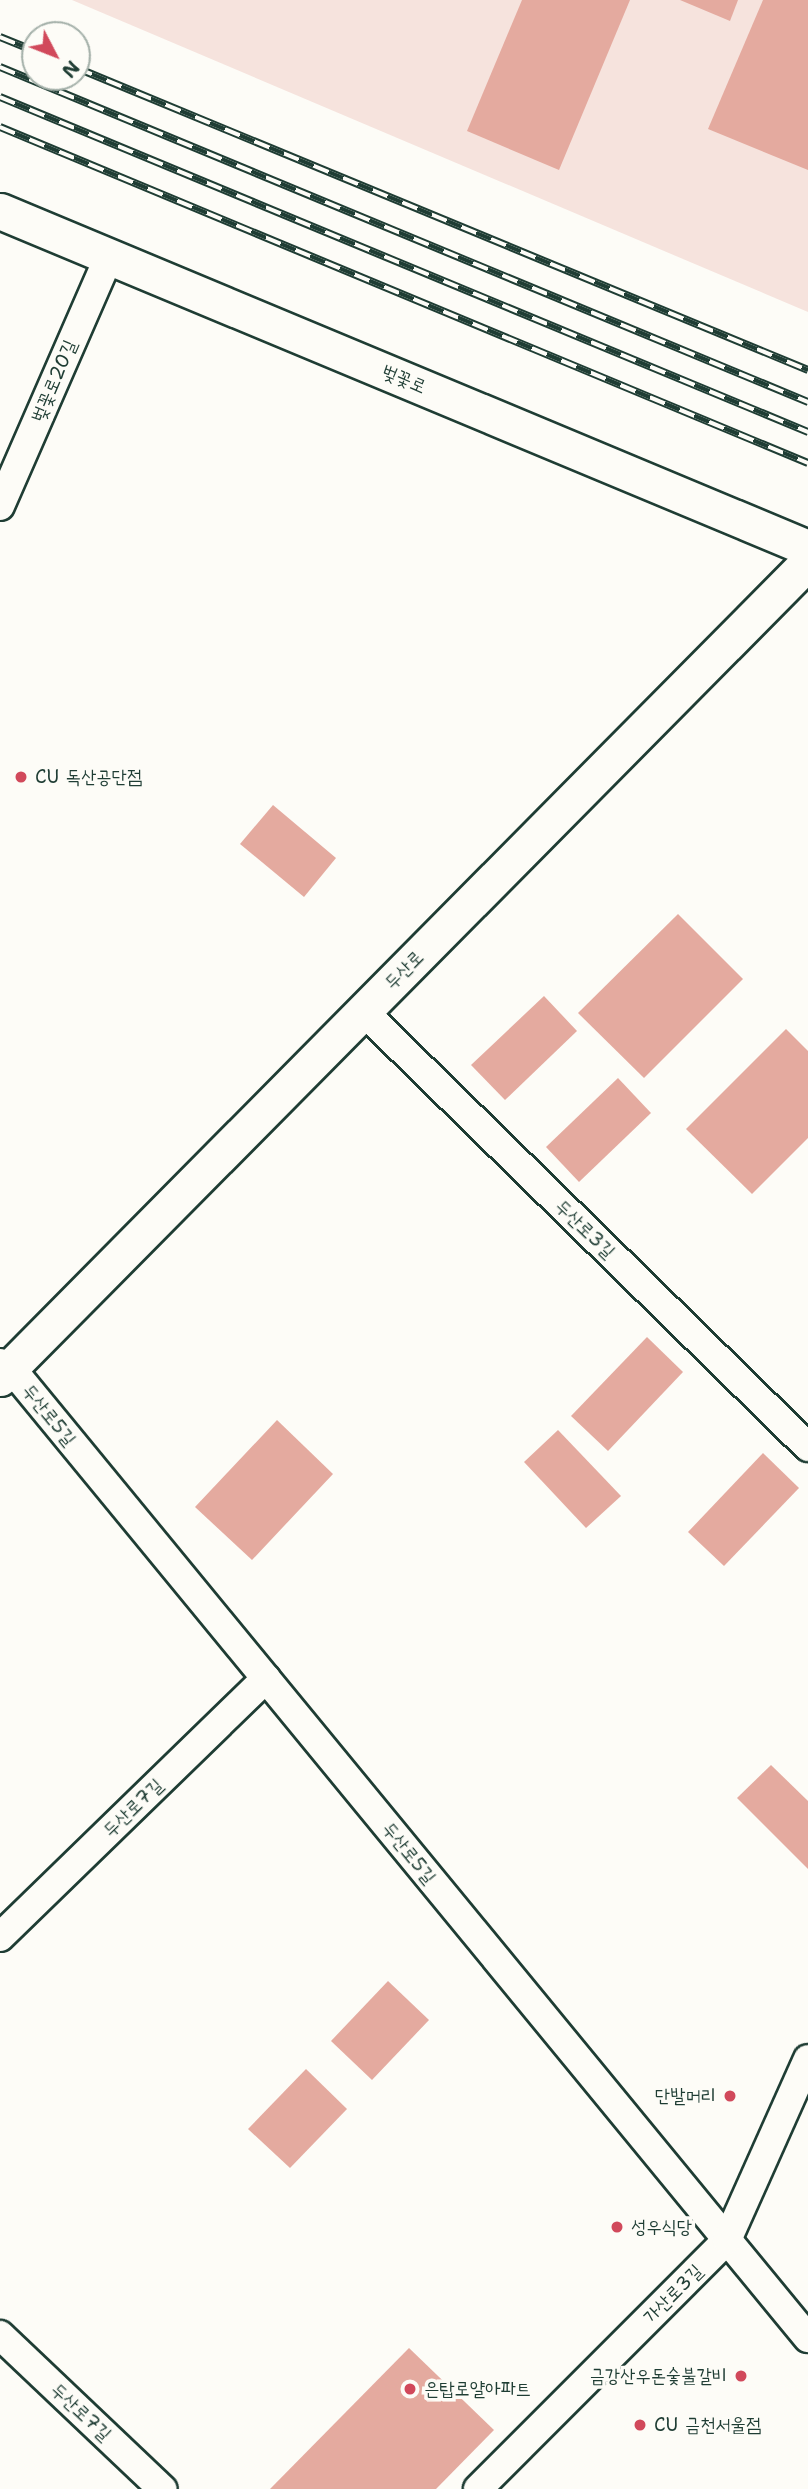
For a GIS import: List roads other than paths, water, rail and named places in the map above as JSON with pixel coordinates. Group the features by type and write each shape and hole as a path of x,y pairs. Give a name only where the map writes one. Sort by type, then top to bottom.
{"street":[{"name":"벚꽃로","path":"0,211 808,548"},
{"name":"벚꽃로20길","path":"0,506 109,256"},
{"name":"두산로","path":"3,1369 808,562"},
{"name":"두산로3길","path":"363,1011 808,1447"},
{"name":"두산로5길","path":"3,1369 266,1678 808,2338"},
{"name":"두산로7길","path":"0,1937 266,1678"},
{"name":"가산로3길","path":"478,2489 727,2240 808,2059"},
{"name":"두산로7길","path":"0,2335 162,2489"}],"railway":[{"path":"0,37 21,45"},
{"path":"0,67 808,402"},
{"path":"91,74 808,370"},
{"path":"0,97 808,432"},
{"path":"0,127 808,463"}],"place":[{"name":"CU 독산공단점","path":"21,777"},
{"name":"단발머리","path":"730,2096"},
{"name":"성우식당","path":"617,2227"},
{"name":"금강산우돈숯불갈비","path":"741,2376"},
{"name":"은탑로얄아파트","path":"410,2389"},
{"name":"CU 금천서울점","path":"640,2425"}]}
